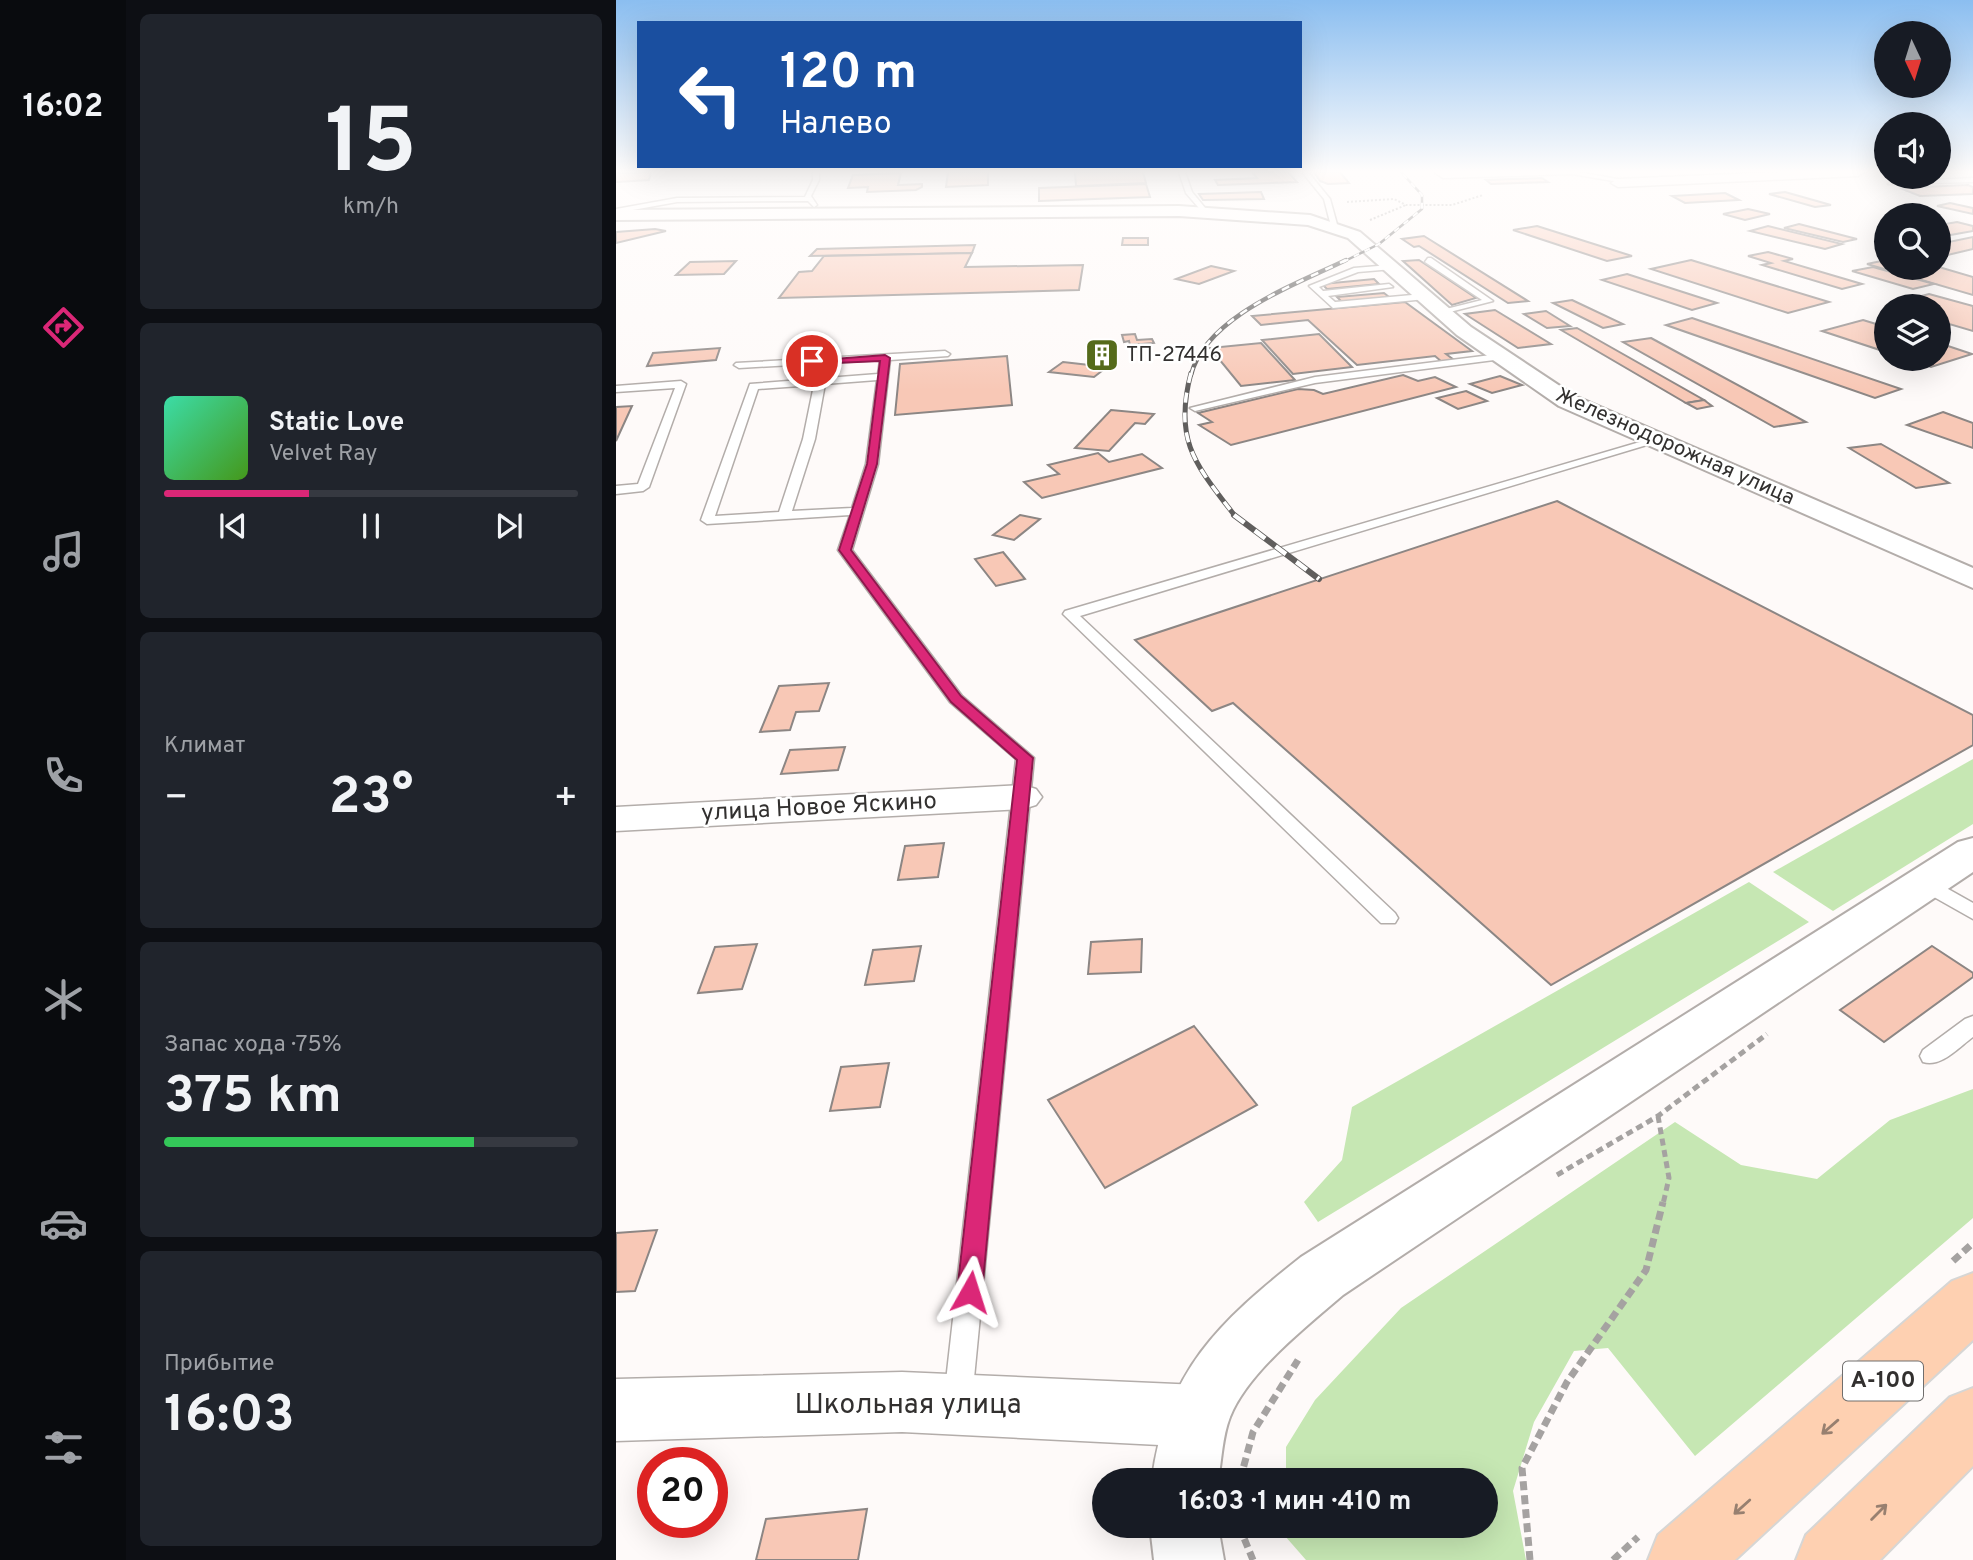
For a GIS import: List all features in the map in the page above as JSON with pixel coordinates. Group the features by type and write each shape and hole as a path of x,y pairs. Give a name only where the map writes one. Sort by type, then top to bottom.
{"main road":[{"name":"А-100","path":"1684,1560 1973,1301"},
{"path":"1831,1560 1963,1429"}],"street":[{"name":"Железнодорожная улица","path":"1362,245 1382,274 1499,357 1567,401 1973,579"},
{"name":"улица Новое Яскино","path":"616,820 1023,797"},
{"path":"1187,1468 1190,1444 1211,1388 1265,1322 1322,1276 1973,852"},
{"name":"Школьная улица","path":"616,1409 958,1402 1199,1416"},
{"path":"1186,1538 1189,1560"}],"lane":[{"path":"1382,274 1313,286 1333,305 1489,301 1429,260"},
{"path":"1321,293 1382,274"},
{"path":"857,511 707,520 754,386 820,382 946,354"},
{"path":"1195,408 1315,380 1499,357"},
{"path":"739,365 884,368"},
{"path":"884,368 872,464 845,550 956,699 1025,758 958,1402"},
{"path":"784,516 809,439 820,382"},
{"path":"616,389 681,384 643,487 616,490"},
{"path":"1388,918 1070,614 1654,441"},
{"path":"1925,883 1973,912"},
{"path":"1931,1056 1973,1025"}],"path":[{"path":"1552,1178 1658,1116 1775,1028"},
{"path":"1530,1560 1522,1468 1567,1382 1646,1270 1669,1178 1658,1116"},
{"path":"1241,1468 1263,1412 1301,1356"},
{"path":"1243,1538 1253,1560"}],"green space":[{"path":"1973,759 1973,824 1833,911 1773,872"},
{"path":"1749,882 1809,922 1318,1222 1304,1202 1342,1160 1352,1107"},
{"path":"1973,1089 1973,1218 1695,1456 1608,1348 1574,1351 1534,1422 1513,1491 1526,1560 1306,1560 1287,1538 1498,1538 1498,1468 1286,1468 1286,1447 1315,1400 1401,1308 1675,1122 1741,1165 1817,1179 1890,1120"}],"building":[{"path":"975,245 972,253 810,256 817,249"},
{"path":"1411,245 1438,245 1528,301 1508,303 1419,246"},
{"path":"1558,245 1597,245 1632,256 1607,261"},
{"path":"1808,245 1839,245 1825,249"},
{"path":"1951,245 1973,245 1973,249 1951,254"},
{"path":"1768,252 1793,259 1784,261 1862,284 1842,289 1762,265 1771,263 1748,256"},
{"path":"972,253 965,267 1083,265 1079,290 779,298 799,272 812,271 824,256"},
{"path":"1419,260 1476,298 1452,305 1403,261"},
{"path":"1691,260 1829,302 1788,313 1651,269"},
{"path":"736,261 724,274 676,275 690,262"},
{"path":"1211,266 1234,271 1199,284 1176,279"},
{"path":"1874,267 1874,277 1852,271"},
{"path":"1951,271 1973,277 1973,295 1922,280 1951,280"},
{"path":"1627,274 1717,303 1692,310 1602,280"},
{"path":"1374,279 1379,284 1327,289 1322,284"},
{"path":"1882,280 1920,280 1934,284 1913,289"},
{"path":"1384,293 1389,297 1342,302 1337,297"},
{"path":"1572,300 1623,324 1603,328 1553,303"},
{"path":"1951,300 1973,306 1973,331 1951,325"},
{"path":"1405,302 1472,351 1446,354 1454,360 1442,362 1435,356 1357,365 1308,320 1261,325 1252,316"},
{"path":"1495,310 1551,344 1518,348 1465,314"},
{"path":"1546,311 1570,326 1547,328 1524,314"},
{"path":"1692,318 1901,389 1875,398 1666,325"},
{"path":"1863,320 1874,323 1874,348 1822,331"},
{"path":"1577,328 1704,400 1686,403 1561,330"},
{"path":"1135,334 1137,340 1152,339 1154,343 1130,345 1129,341 1124,342 1122,335"},
{"path":"1319,334 1352,367 1293,374 1262,340"},
{"path":"1651,338 1806,422 1774,427 1623,342"},
{"path":"1261,343 1295,380 1241,386 1210,348"},
{"path":"1951,347 1972,354 1951,361"},
{"path":"720,348 716,360 647,366 653,353"},
{"name":"ТП-27446","path":"1107,350 1110,359 1096,360 1094,351"},
{"path":"1007,356 1012,405 895,415 900,364"},
{"path":"1063,362 1107,367 1094,377 1049,372"},
{"path":"1403,375 1418,381 1435,377 1456,387 1231,445 1199,425 1212,422 1198,413 1298,389 1314,390 1323,394"},
{"path":"1500,376 1522,385 1492,393 1470,384"},
{"path":"1466,391 1487,401 1458,409 1437,398"},
{"path":"1704,400 1712,406 1697,409 1686,403"},
{"path":"632,406 616,441 616,407"},
{"path":"1111,410 1154,414 1145,424 1135,423 1109,451 1075,448"},
{"path":"1943,412 1973,423 1973,448 1907,425"},
{"path":"1881,444 1949,483 1916,488 1849,448"},
{"path":"1098,453 1109,462 1142,454 1162,468 1042,498 1024,482 1059,474 1048,465"},
{"path":"1557,501 1973,715 1973,745 1551,985 1233,703 1212,711 1135,640"},
{"path":"1020,515 1040,519 1014,540 993,535"},
{"path":"1003,552 1025,579 996,586 975,559"},
{"path":"829,683 819,711 796,712 790,730 760,732 779,686"},
{"path":"845,747 838,770 781,774 790,750"},
{"path":"944,843 938,877 898,880 905,846"},
{"path":"1142,939 1141,972 1088,974 1091,942"},
{"path":"757,944 742,989 698,993 715,947"},
{"path":"921,946 914,981 865,985 873,950"},
{"path":"1932,946 1973,973 1973,977 1884,1042 1840,1010"},
{"path":"1194,1026 1257,1105 1105,1188 1048,1100"},
{"path":"889,1063 880,1107 830,1111 841,1067"},
{"path":"657,1230 635,1291 616,1292 616,1233"},
{"path":"867,1509 858,1560 756,1560 766,1519"}],"railway":[{"path":"1343,262 1377,245"},
{"path":"1191,375 1200,354 1234,319 1279,291 1346,260"},
{"path":"1191,373 1186,397 1187,435 1199,466 1235,515"},
{"path":"1235,515 1319,579"}],"place":[{"name":"ТП-27446","path":"1102,355"}],"route":[{"path":"812,361 885,358 872,464 845,550 956,699 1025,758 970,1292"}]}
